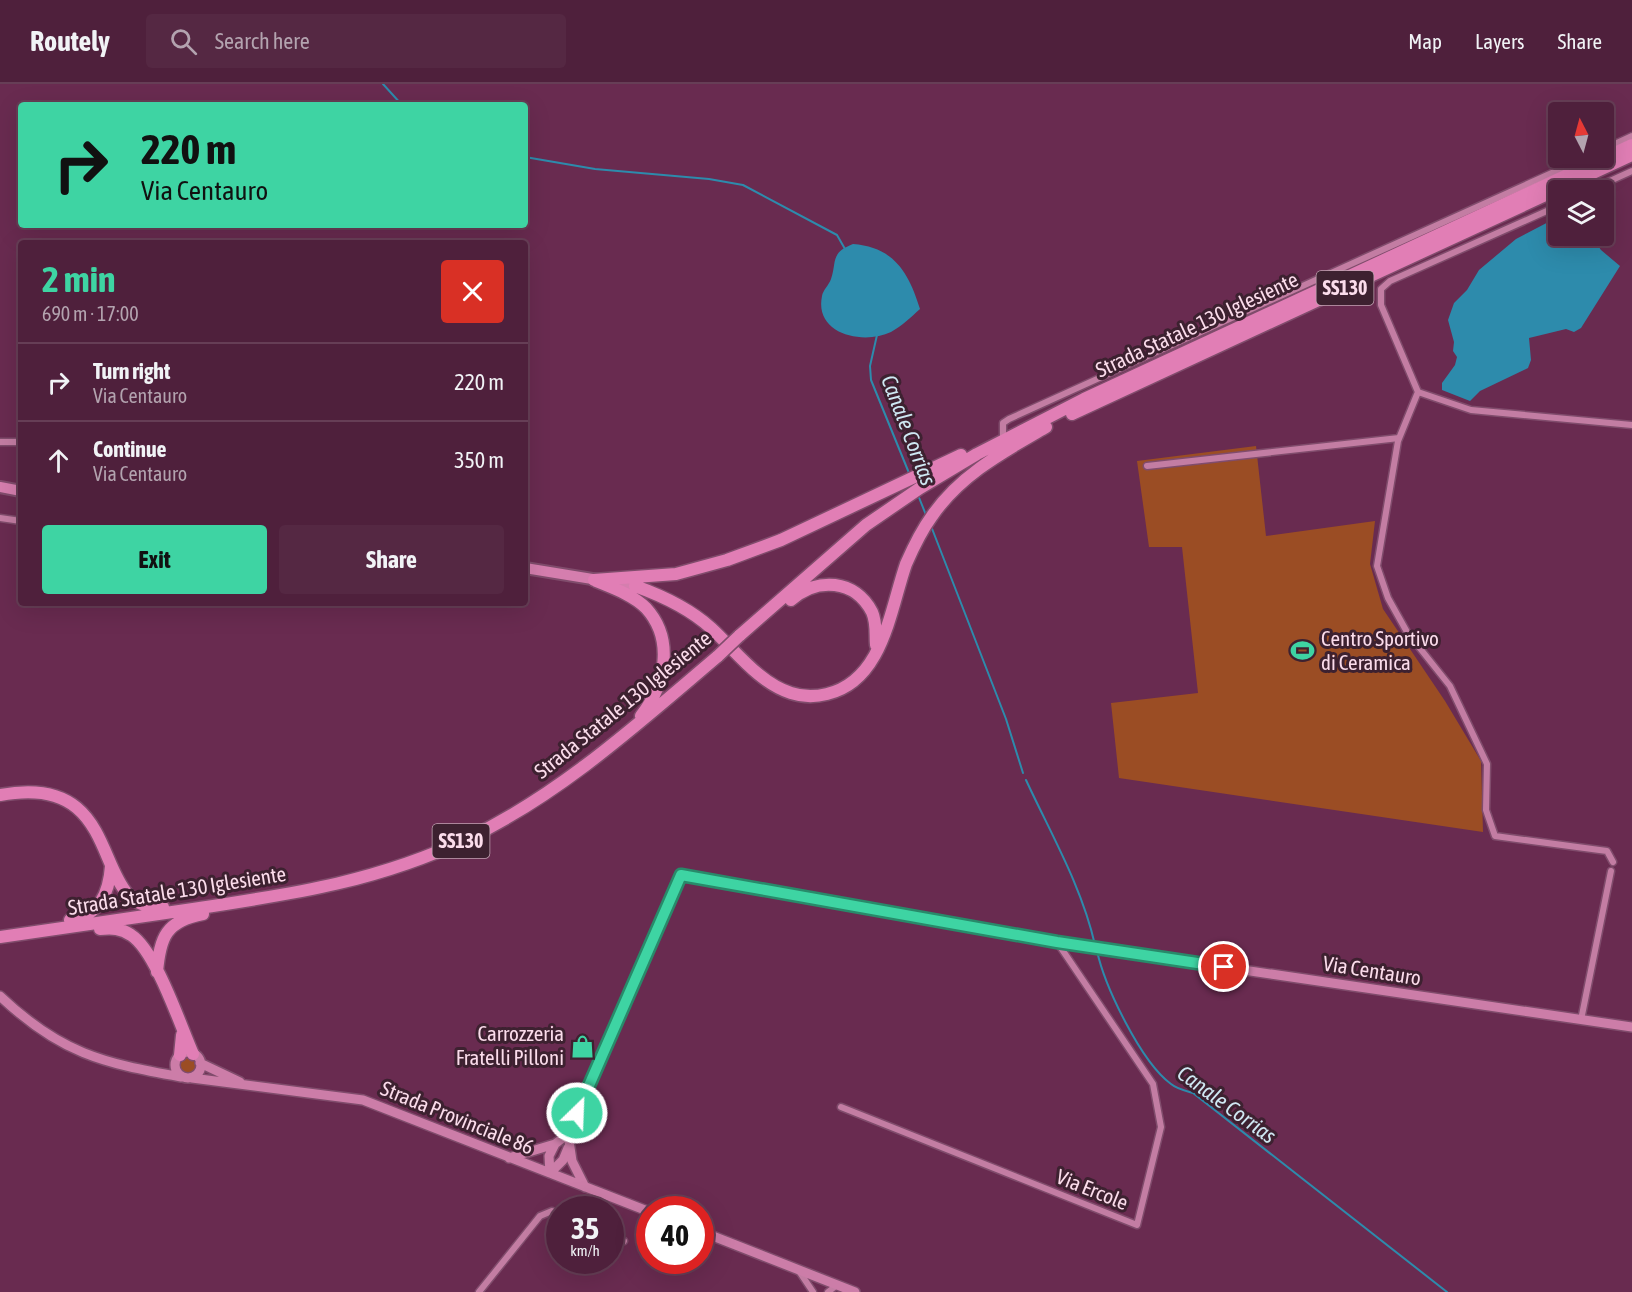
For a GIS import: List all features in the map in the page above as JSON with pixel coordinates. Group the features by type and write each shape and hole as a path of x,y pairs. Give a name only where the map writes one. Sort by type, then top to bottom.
{"highway":[{"name":"Strada Statale 130 Iglesiente","path":"0,938 317,890 385,872 469,837 544,793 633,726 741,636 848,539 899,501 918,482 1084,399 1632,145"},
{"name":"Strada Statale 130 Iglesiente","path":"977,454 1057,421 1632,155"},
{"path":"594,580 676,574 727,560 781,540 895,486 918,482 1003,436 1084,399"},
{"path":"635,586 674,602 693,614 779,689 794,694 821,695 848,686 866,669 877,650 907,562 932,515 970,474 997,455 1057,421"},
{"path":"594,580 624,593 645,608 662,639 664,654 660,685 651,709"},
{"path":"741,636 765,623 806,589 827,583 851,590 864,600 875,622 877,650"},
{"path":"0,795 44,791 70,802 88,818 129,895 138,903 150,908 226,898 262,898"},
{"path":"18,935 46,924 80,919 92,912 108,890 111,865"},
{"path":"158,972 161,941 178,922 262,898"},
{"path":"18,935 48,936 112,928 122,930 137,939 158,972 181,1028 197,1058"},
{"path":"178,1058 183,1043 181,1028"}],"main road":[{"path":"0,488 18,491"},
{"path":"528,569 635,586"}],"street":[{"path":"1614,144 1632,136"},
{"path":"1003,436 1003,423 1009,418 1563,168"},
{"path":"1612,180 1632,171"},
{"path":"1548,210 1390,281 1381,289 1381,305 1418,392 1400,438 1377,566 1388,598 1407,632 1450,686 1486,764 1486,810 1496,836 1607,851 1613,862"},
{"path":"1418,392 1471,410 1632,425"},
{"path":"1147,466 1400,438"},
{"path":"0,442 18,442"},
{"path":"0,518 18,521"},
{"path":"1581,1020 1611,871"},
{"path":"550,1173 563,1160 568,1148 568,1134 681,875 1107,950"},
{"name":"Via Ercole","path":"841,1107 1137,1225 1161,1127 1153,1084 1057,942"},
{"name":"Via Centauro","path":"1107,950 1632,1028"},
{"path":"0,996 24,1018 71,1049 113,1064 146,1071 181,1077 192,1078 200,1070 197,1058 178,1058 146,1071"},
{"path":"178,1058 175,1070 181,1077"},
{"name":"Strada Provinciale 86","path":"197,1058 245,1084"},
{"name":"Strada Provinciale 86","path":"192,1078 363,1100 636,1206"},
{"path":"509,1158 555,1144 568,1134"},
{"path":"550,1173 549,1156 555,1144"},
{"path":"568,1148 585,1186"},
{"path":"479,1292 540,1216 546,1213"},
{"path":"714,1236 797,1269 837,1288 855,1292"},
{"path":"797,1269 813,1292"},
{"path":"828,1292 837,1288"}],"shaded area":[{"name":"Centro Sportivo di Ceramica","path":"1256,446 1266,536 1375,521 1370,564 1383,609 1445,701 1481,761 1483,832 1119,778 1111,703 1198,693 1182,547 1149,547 1137,461"},
{"path":"188,1056 195,1059 198,1066 195,1073 188,1076 181,1073 178,1066 181,1059"}],"water":[{"path":"1548,222 1548,246 1598,246 1620,266 1581,328 1574,332 1566,329 1529,338 1531,360 1528,368 1480,391 1470,401 1442,390 1442,383 1455,365 1457,357 1453,351 1454,342 1448,320 1454,303 1467,290 1479,270 1516,239"},
{"path":"853,244 879,250 898,264 911,284 920,309 903,324 880,336 855,337 843,334 826,320 822,309 823,294 831,279 836,258 841,251"}],"waterway":[{"name":"Canale Corrias","path":"383,84 399,102"},
{"name":"Canale Corrias","path":"528,158 595,169 709,179 743,185 837,235 845,249"},
{"name":"Canale Corrias","path":"877,335 870,366 871,380 909,473"},
{"name":"Canale Corrias","path":"918,495 926,515"},
{"name":"Canale Corrias","path":"931,526 1006,719 1023,773"},
{"name":"Canale Corrias","path":"1026,780 1074,882 1095,945"},
{"name":"Canale Corrias","path":"1097,951 1108,984 1126,1023 1148,1059 1173,1086 1193,1093 1447,1292"}],"place":[{"name":"Centro Sportivo di Ceramica","path":"1303,651"},
{"name":"Carrozzeria Fratelli Pilloni","path":"582,1046"}],"route":[{"path":"577,1113 681,875 1057,942 1224,967"}]}
